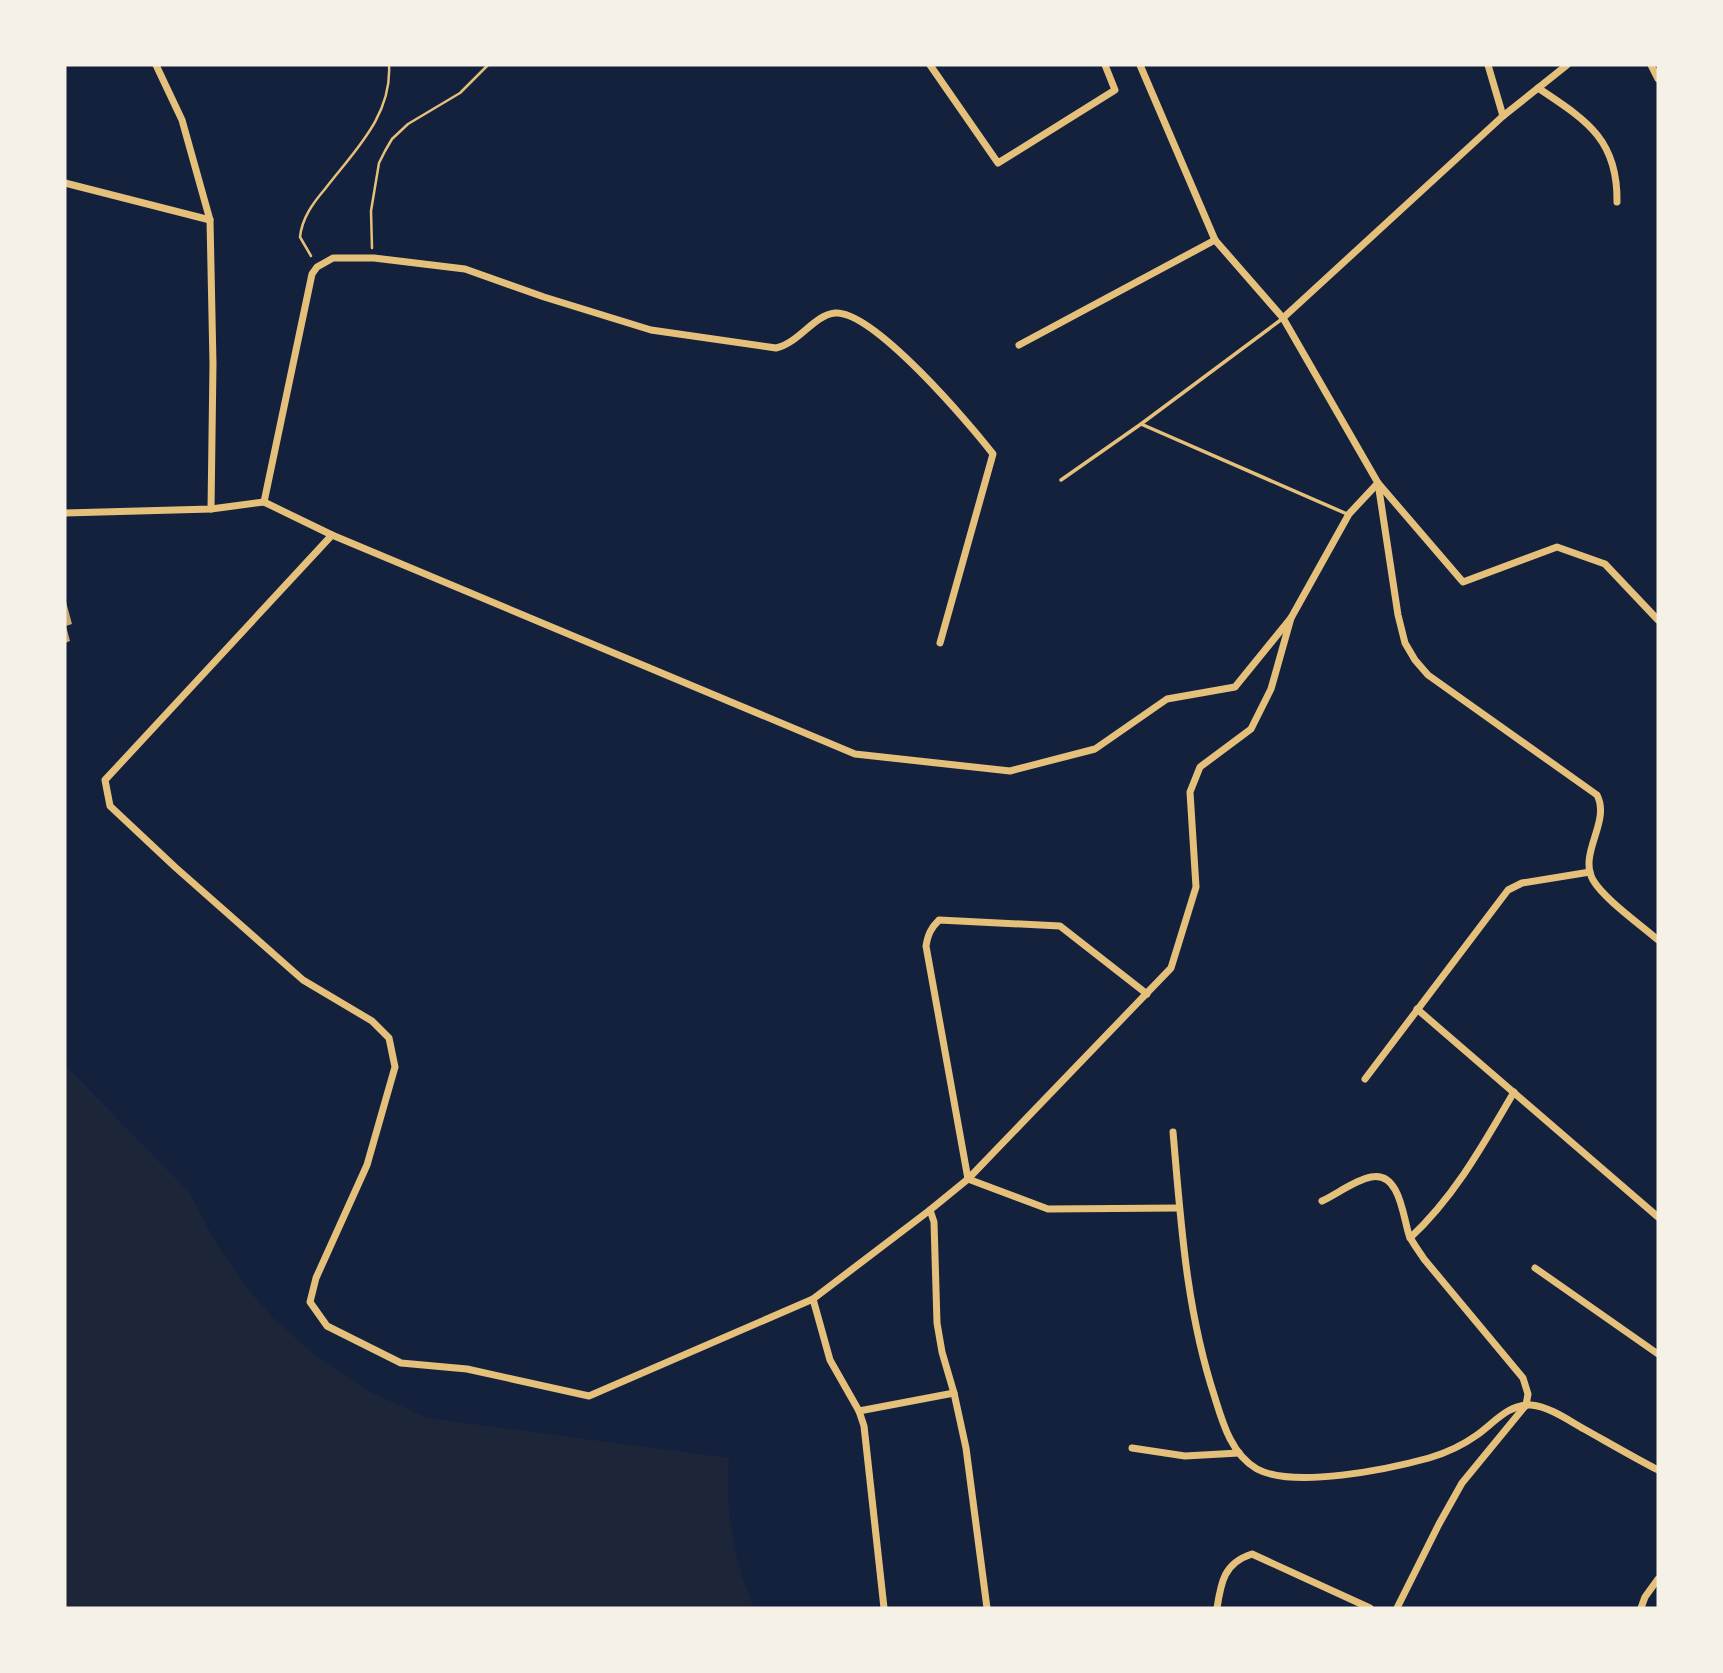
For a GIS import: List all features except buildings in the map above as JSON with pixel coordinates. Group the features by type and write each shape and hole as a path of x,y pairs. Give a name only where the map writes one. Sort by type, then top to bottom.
{"street":[{"path":"156,65 182,120 210,219 213,365 211,509"},
{"path":"930,65 998,163 1115,90 1105,65"},
{"path":"1140,65 1215,240 1283,318 1378,483 1463,582 1557,547 1605,564 1658,620"},
{"path":"1488,65 1503,116"},
{"path":"1283,318 1503,116 1567,65"},
{"path":"1651,65 1658,79"},
{"path":"1538,88 1594,129 1611,155 1617,178 1617,202"},
{"path":"65,183 210,219"},
{"path":"1019,345 1215,240"},
{"path":"264,502 312,274 317,267 333,258 374,258 465,270 652,330 776,348 793,342 827,314 838,313 861,321 926,377 993,454 940,643"},
{"path":"65,513 211,509 264,502 332,535 855,754 1010,771 1095,749 1167,698 1235,687 1291,618 1349,514 1378,483"},
{"path":"1378,483 1398,615 1405,643 1415,660 1428,675 1597,795 1601,808 1590,854 1590,872 1600,889 1658,940"},
{"path":"332,535 105,780 110,806 174,867 303,980 372,1021 389,1038 395,1067 367,1165 316,1278 310,1302 327,1326 401,1363 467,1370 589,1396 813,1299 968,1179 1171,968 1196,887 1190,792 1200,767 1251,729 1270,689 1291,618"},
{"path":"1365,1079 1508,890 1522,883 1590,872"},
{"path":"968,1179 926,946 932,927 939,920 1060,926 1147,994"},
{"path":"1417,1009 1658,1217"},
{"path":"1410,1238 1433,1216 1465,1176 1514,1092"},
{"path":"1173,1132 1188,1290 1202,1359 1224,1426 1239,1453 1259,1470 1285,1477 1314,1478 1429,1458 1478,1434 1508,1410 1526,1405 1549,1410 1658,1470"},
{"path":"1322,1201 1369,1177 1382,1177 1392,1185 1410,1238 1424,1259 1523,1378 1528,1394 1526,1405 1462,1483 1397,1608"},
{"path":"968,1179 1048,1209 1179,1208"},
{"path":"930,1210 934,1222 937,1323 966,1448 988,1608"},
{"path":"1535,1268 1658,1354"},
{"path":"813,1299 830,1360 859,1411 868,1442 884,1608"},
{"path":"859,1411 954,1393"},
{"path":"1132,1448 1185,1456 1239,1453"},
{"path":"1217,1608 1226,1571 1235,1562 1252,1554 1370,1608"},
{"path":"1641,1608 1658,1578"}],"lane":[{"path":"1061,480 1283,318"},
{"path":"1141,424 1349,514"}],"path":[{"path":"317,267 300,237 304,221 315,201 377,121 387,96 389,65"},
{"path":"374,258 370,231 371,211 379,163 385,151 400,131 460,93 488,65"}],"shaded area":[{"path":"65,1065 189,1192 217,1245 272,1317 317,1357 370,1392 428,1418 729,1458 728,1497 732,1534 754,1608 65,1608"}]}
